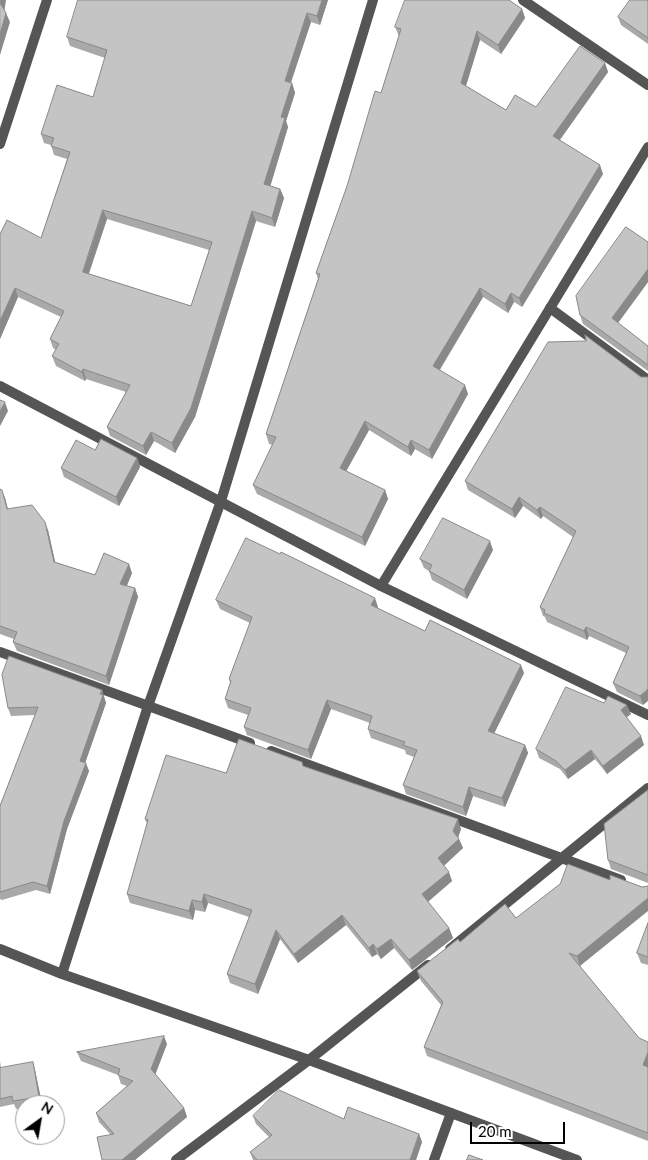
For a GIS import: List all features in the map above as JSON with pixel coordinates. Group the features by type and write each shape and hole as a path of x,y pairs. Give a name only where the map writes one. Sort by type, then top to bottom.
{"street":[{"path":"0,144 47,0"},
{"path":"62,974 148,706 222,501 373,0"},
{"path":"524,0 648,85"},
{"path":"381,586 648,147"},
{"path":"550,308 648,380"},
{"path":"0,386 381,586 648,715"},
{"path":"0,652 629,883"},
{"path":"176,1160 309,1060 564,858 648,788"},
{"path":"0,950 62,974 309,1060 577,1160"},
{"path":"434,1160 451,1113"}],"building":[{"path":"78,0 322,0 317,16 307,13 285,81 292,83 281,117 285,118 264,184 280,189 272,218 252,211 191,408 172,443 151,432 143,446 107,427 130,385 83,369 82,372 52,356 59,344 50,339 64,311 15,288 0,321 0,234 7,220 41,238 70,152 51,146 54,138 41,134 57,85 93,97 107,50 67,37","holes":["103,210 212,242 191,306 83,272"]},
{"path":"405,0 509,0 522,9 498,45 477,31 461,83 506,110 515,95 536,107 580,46 605,63 553,136 600,165 519,298 511,293 505,304 480,288 433,366 465,385 429,450 411,440 408,447 365,421 340,468 385,490 362,537 253,485 276,437 266,434 320,274 316,273 347,186 375,91 381,93 401,29 395,27"},
{"path":"630,0 648,0 648,38 618,17"},
{"path":"0,3 6,13 0,34"},
{"path":"626,227 648,242 648,269 612,318 648,346 648,365 580,315 576,296"},
{"path":"585,335 641,377 648,377 648,689 640,696 613,683 629,647 586,627 584,631 544,613 545,610 540,607 576,531 540,507 537,510 519,497 512,509 465,481 548,342 586,341"},
{"path":"0,400 5,402 0,411"},
{"path":"101,439 137,458 116,497 61,468 76,440 95,450"},
{"path":"0,489 2,490 7,509 32,505 45,522 54,562 95,575 104,553 129,564 120,584 135,588 106,676 13,642 17,632 0,626"},
{"path":"443,518 490,541 464,590 429,571 432,565 420,559"},
{"path":"246,538 280,554 281,552 375,598 371,605 425,631 430,620 521,665 488,731 525,745 502,798 469,787 463,807 403,785 417,750 403,745 405,742 368,729 372,716 327,700 308,750 244,727 251,708 225,699 231,681 229,679 252,617 216,600"},
{"path":"9,656 102,690 100,694 103,695 80,761 86,763 64,821 47,886 33,882 0,892 0,806 38,707 8,708 2,675"},
{"path":"566,687 604,703 608,696 627,705 621,710 641,736 603,766 591,750 565,770 556,761 536,749"},
{"path":"239,739 302,762 303,766 458,819 453,831 459,839 438,858 449,872 422,894 449,928 409,960 391,939 377,949 373,944 369,948 342,915 294,954 276,930 255,984 227,974 252,910 204,894 202,902 192,900 189,911 127,894 148,820 145,819 166,755 226,773"},
{"path":"648,790 648,875 608,860 604,824"},
{"path":"568,864 610,880 610,875 642,887 648,886 648,898 577,956 569,953 639,1038 648,1042 648,1052 643,1065 648,1067 648,1133 424,1047 443,1002 417,971 458,939 460,942 505,904 516,918 560,884"},
{"path":"648,923 648,957 637,953"},
{"path":"164,1036 151,1069 184,1108 122,1160 102,1160 97,1137 114,1134 96,1113 133,1081 118,1075 120,1069 77,1052"},
{"path":"33,1062 39,1095 15,1095 15,1101 13,1101 12,1096 0,1099 0,1068"},
{"path":"279,1090 344,1119 348,1107 419,1134 410,1160 257,1160 250,1152 272,1135 253,1116"},
{"path":"469,1155 483,1160 467,1160"}]}
